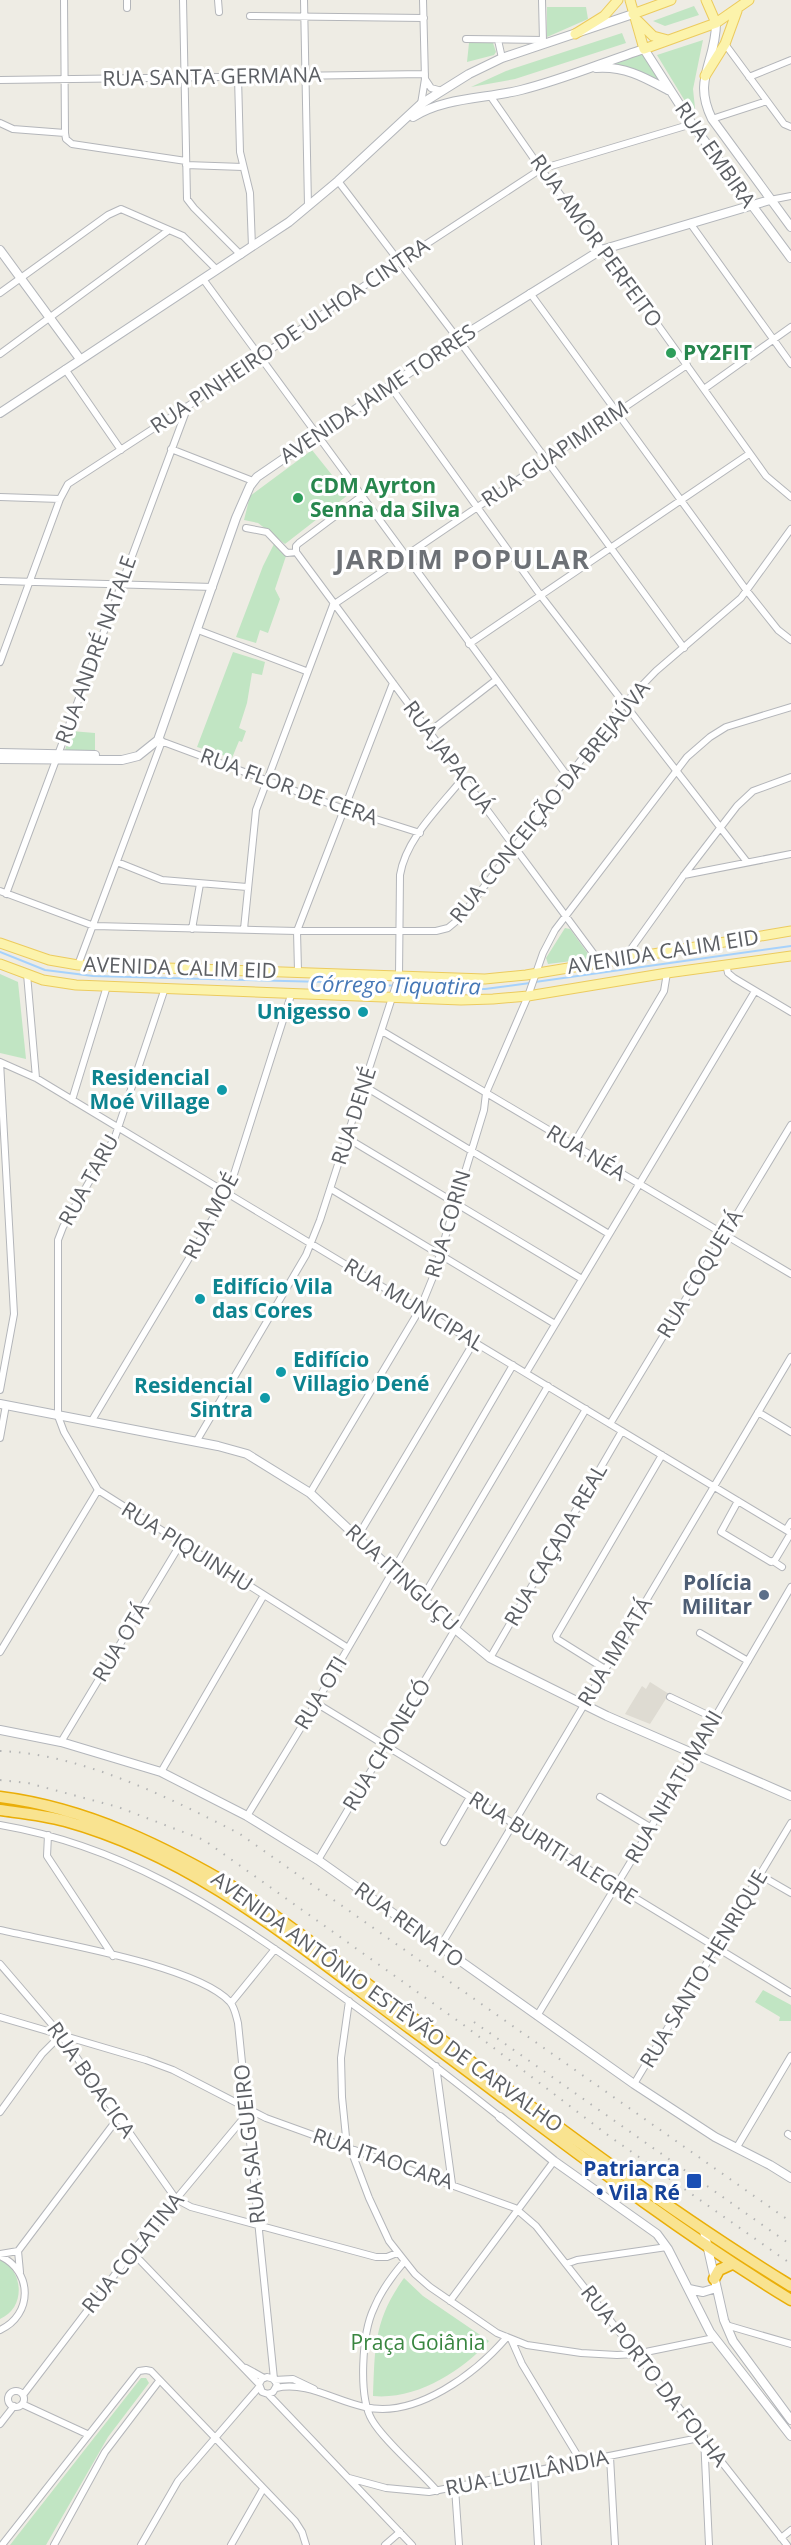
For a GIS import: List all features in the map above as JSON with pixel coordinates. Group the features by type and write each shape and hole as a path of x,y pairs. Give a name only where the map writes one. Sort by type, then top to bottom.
{"highway":[{"name":"AVENIDA ANTÔNIO ESTÊVÃO DE CARVALHO","path":"0,1797 75,1815 136,1836 240,1891 704,2231 791,2286"},
{"name":"AVENIDA ANTÔNIO ESTÊVÃO DE CARVALHO","path":"0,1810 57,1819 103,1833 144,1850 222,1890 708,2247 791,2300"},
{"path":"715,2283 719,2270 732,2264"}],"main road":[{"path":"575,34 604,16 618,0"},
{"path":"630,0 644,49"},
{"path":"0,413 241,255 308,207 421,104 479,68 543,42 575,34 671,0"},
{"path":"706,0 716,23"},
{"path":"402,123 431,107 535,86 670,40 716,23 748,1"},
{"path":"705,76 725,44 736,11"},
{"path":"633,14 645,30 653,36 670,40"},
{"name":"RUA EMBIRA","path":"716,23 713,51 705,76 703,99 712,119 791,227"},
{"name":"RUA EMBIRA","path":"644,49 692,124 791,258"},
{"path":"581,69 622,68 670,91"},
{"name":"AVENIDA JAIME TORRES","path":"253,481 458,339 601,250 770,200"},
{"path":"0,250 80,359"},
{"path":"0,753 122,760 138,756 160,741 236,518 253,481"},
{"path":"0,759 57,757"},
{"name":"AVENIDA CALIM EID","path":"1,944 49,960 78,965 297,971 398,979 486,979 535,976 626,956 791,931"},
{"name":"AVENIDA CALIM EID","path":"0,964 59,983 393,994 461,1000 529,993 791,956"},
{"name":"RUA ITINGUÇU","path":"3,1405 247,1454 310,1493 394,1569 455,1629 490,1658 584,1705 791,1796"},
{"name":"RUA RENATO","path":"0,1730 61,1742 161,1772 247,1816 318,1860 634,2084 716,2137 791,2178"},
{"name":"AVENIDA ANTÔNIO ESTÊVÃO DE CARVALHO","path":"500,2117 554,2161 657,2234 667,2247 714,2338 791,2436"},
{"path":"704,2231 726,2325 733,2341 791,2420"},
{"path":"689,2289 703,2292 715,2283"},
{"path":"714,2338 722,2337 733,2341"}],"street":[{"path":"64,0 66,139 72,144 186,163 243,167"},
{"path":"127,0 127,8"},
{"path":"183,0 187,199 241,255"},
{"path":"218,0 219,12"},
{"path":"304,0 308,207"},
{"path":"421,104 424,77 423,0"},
{"path":"466,39 543,42 542,0"},
{"path":"250,16 424,18"},
{"path":"498,40 502,58"},
{"path":"725,44 784,124 791,127"},
{"path":"749,77 791,60"},
{"path":"238,77 240,141 243,167 250,193 252,247"},
{"path":"424,77 430,88 442,91"},
{"name":"RUA SANTA GERMANA","path":"0,80 424,77"},
{"name":"RUA AMOR PERFEITO","path":"492,96 541,169 687,365 749,454 772,484 791,497"},
{"path":"712,119 768,101"},
{"path":"0,123 13,129 65,133"},
{"name":"RUA PINHEIRO DE ULHOA CINTRA","path":"0,662 60,499 68,484 188,406 259,355 399,261 541,169 692,124"},
{"path":"338,181 458,339 684,648"},
{"path":"770,200 791,196"},
{"path":"0,293 108,215 123,210 186,238 217,270"},
{"path":"690,223 791,364"},
{"path":"0,354 170,230"},
{"path":"203,279 567,777"},
{"path":"530,293 747,591 778,630 791,640"},
{"path":"704,389 791,327"},
{"name":"RUA GUAPIMIRIM","path":"333,605 687,365"},
{"path":"65,369 120,450"},
{"path":"390,386 541,596 747,862"},
{"name":"RUA ANDRÉ NATALE","path":"3,893 57,757 188,406"},
{"path":"171,449 253,481"},
{"path":"470,644 749,454"},
{"path":"296,552 296,546 299,543 362,496"},
{"path":"0,497 60,499"},
{"name":"RUA JAPACUÁ","path":"246,528 262,530 287,553 296,552 333,605 566,914 599,962"},
{"name":"RUA CONCEIÇÃO DA BREJAÚVA","path":"3,893 94,926 297,931 436,931 454,925 624,704 645,681 747,591 791,529"},
{"path":"0,581 213,587"},
{"path":"244,929 254,818 306,671 333,605"},
{"path":"198,630 306,671"},
{"path":"429,732 496,680"},
{"path":"297,971 297,931 393,683"},
{"name":"RUA CORIN","path":"310,1493 420,1309 484,1110 486,1094 529,993 548,941 676,769 718,731 791,707"},
{"path":"78,965 160,741"},
{"name":"RUA FLOR DE CERA","path":"160,741 345,809 420,832"},
{"path":"626,956 720,826 753,791 791,777"},
{"name":"RUA DENÉ","path":"196,1442 312,1244 398,979 401,868 420,832 463,778"},
{"path":"684,875 791,854"},
{"path":"117,862 162,880 247,887"},
{"path":"192,929 200,884"},
{"path":"726,964 730,975 791,1012"},
{"path":"573,1144 664,991 667,972"},
{"path":"27,974 36,1078"},
{"path":"72,1100 107,986"},
{"name":"RUA TARU","path":"58,1416 56,1289 58,1240 63,1227 119,1128 165,988"},
{"path":"526,1373 755,991"},
{"name":"RUA MOÉ","path":"92,1422 228,1193 292,992"},
{"name":"RUA NÉA","path":"382,1031 791,1274"},
{"path":"0,1062 14,1314 0,1390"},
{"name":"RUA MUNICIPAL","path":"0,1062 36,1078 789,1532"},
{"path":"0,1069 18,1069"},
{"path":"364,1086 609,1234"},
{"name":"RUA COQUETÁ","path":"610,1424 791,1125"},
{"path":"347,1138 582,1279"},
{"path":"331,1189 555,1324"},
{"path":"358,1536 474,1342"},
{"name":"RUA IMPATÁ","path":"440,1947 791,1357"},
{"name":"RUA OTI","path":"247,1816 316,1703 513,1365"},
{"path":"784,1368 791,1372"},
{"path":"423,1597 548,1386"},
{"path":"0,1438 3,1405"},
{"name":"RUA CHONECÓ","path":"318,1860 586,1409"},
{"path":"758,1412 791,1432"},
{"name":"RUA PIQUINHU","path":"58,1416 64,1432 98,1490 348,1648"},
{"name":"RUA CAÇADA REAL","path":"490,1658 622,1431"},
{"path":"605,1669 556,1639 556,1636 662,1455"},
{"path":"0,1652 98,1490"},
{"path":"721,1529 738,1501"},
{"path":"773,1561 789,1532 791,1522"},
{"path":"714,1525 782,1567"},
{"name":"RUA OTÁ","path":"61,1742 181,1543"},
{"name":"RUA NHATUMANI","path":"537,2016 651,1827 791,1587"},
{"path":"161,1772 264,1595"},
{"path":"700,1633 748,1660"},
{"path":"670,1697 714,1718"},
{"name":"RUA BURITI ALEGRE","path":"316,1703 791,1993"},
{"path":"444,1842 470,1797"},
{"path":"600,1797 651,1827"},
{"name":"RUA SANTO HENRIQUE","path":"634,2084 791,1823"},
{"name":"AVENIDA ANTÔNIO ESTÊVÃO DE CARVALHO","path":"0,1825 48,1835 114,1857 141,1868 211,1907 349,2001 500,2117"},
{"path":"48,1835 47,1856 113,1956"},
{"path":"760,1875 791,1893"},
{"path":"0,1930 182,1974 231,2003 275,1949"},
{"name":"RUA BOACICA","path":"0,1965 61,2035 176,2199"},
{"path":"349,2001 341,2058 342,2097 349,2148 369,2198 397,2253 430,2287 497,2333 528,2345 581,2353 636,2354 714,2338"},
{"name":"RUA SALGUEIRO","path":"231,2003 238,2023 271,2356 270,2378 281,2406"},
{"name":"RUA ITAOCARA","path":"0,2017 173,2070 247,2112 499,2200 518,2210"},
{"path":"0,2112 42,2054 61,2035"},
{"path":"737,2147 791,2056"},
{"path":"436,2066 452,2184"},
{"name":"RUA COLATINA","path":"23,2395 132,2252 247,2112"},
{"path":"0,2255 18,2251 118,2118"},
{"path":"450,2301 554,2161"},
{"path":"176,2199 191,2207 376,2257 387,2258 397,2253"},
{"name":"RUA PORTO DA FOLHA","path":"518,2210 536,2226 787,2545"},
{"path":"566,2264 577,2260 667,2247"},
{"path":"0,2330 13,2322 24,2305 25,2286 20,2272 18,2251"},
{"path":"132,2252 412,2545"},
{"path":"0,2255 20,2272"},
{"path":"404,2262 382,2293 369,2322 364,2388 366,2408 378,2429 437,2491"},
{"path":"726,2325 791,2344"},
{"path":"244,2407 276,2389 292,2385 366,2408 398,2407 437,2393 481,2364 509,2338"},
{"path":"509,2338 522,2364 582,2463"},
{"path":"238,2363 270,2378 303,2382 316,2391"},
{"path":"2,2545 138,2371 146,2370 295,2521 306,2545"},
{"path":"141,2545 178,2481 244,2407 259,2386 270,2378"},
{"path":"54,2545 105,2452 159,2381"},
{"path":"9,2398 15,2391 23,2395 22,2404"},
{"path":"0,2395 9,2398 14,2406"},
{"path":"0,2424 14,2406 22,2404 87,2434"},
{"path":"704,2437 709,2545"},
{"name":"RUA LUZILÂNDIA","path":"349,2478 386,2488 429,2492 534,2473 704,2437"},
{"path":"610,2457 615,2545"},
{"path":"704,2463 716,2459 726,2466"},
{"path":"534,2473 538,2545"},
{"path":"231,2545 263,2488"},
{"path":"455,2488 459,2545"},
{"path":"781,2538 791,2530"},
{"path":"385,2545 400,2532"}],"shaded area":[{"path":"650,1682 669,1694 650,1724 625,1714 642,1686 646,1689"}],"green space":[{"path":"694,6 699,15 665,26 653,21"},
{"path":"547,7 586,7 588,19 547,37"},
{"path":"622,33 626,43 515,79 471,87 506,71"},
{"path":"703,40 693,89 695,108 691,111 657,55"},
{"path":"469,43 493,43 496,52 494,55 467,62"},
{"path":"644,53 669,92 614,68 589,72"},
{"name":"CDM Ayrton Senna da Silva","path":"312,450 348,495 285,544 258,523 244,520 250,496"},
{"path":"274,544 286,556 275,589 280,599 268,633 260,630 256,643 236,637 263,566"},
{"path":"233,652 265,662 262,675 252,673 247,703 239,728 246,731 232,758 197,747"},
{"path":"71,731 95,733 95,750 65,750"},
{"path":"565,928 570,929 589,955 588,959 548,964 546,958"},
{"path":"0,974 18,982 26,1059 0,1053"},
{"path":"763,1990 791,2005 791,2021 779,2021 780,2017 755,2002"},
{"path":"0,2259 14,2272 19,2289 14,2307 0,2319"},
{"name":"Praça Goiânia","path":"404,2278 423,2296 489,2341 465,2363 437,2382 405,2393 373,2396 378,2334 387,2307"},
{"path":"141,2378 146,2378 149,2383 108,2437 46,2545 10,2545"}],"waterway":[{"name":"Córrego Tiquatira","path":"535,982 791,946"},
{"name":"Córrego Tiquatira","path":"0,952 45,970 93,976 326,982 455,989 485,989 530,983"}],"railway":[{"path":"0,1751 31,1754 93,1769 154,1792 240,1834 791,2222"},
{"path":"0,1780 28,1783 118,1807 204,1840 465,2026 609,2136 791,2264"},
{"path":"474,2022 791,2245"}],"place":[{"name":"PY2FIT","path":"671,353"},
{"name":"CDM Ayrton Senna da Silva","path":"298,498"},
{"name":"Unigesso","path":"363,1012"},
{"name":"Residencial Moé Village","path":"222,1090"},
{"name":"Edifício Vila das Cores","path":"200,1299"},
{"name":"Edifício Villagio Dené","path":"281,1372"},
{"name":"Residencial Sintra","path":"265,1398"},
{"name":"Polícia Militar","path":"764,1595"},
{"name":"Patriarca • Vila Ré","path":"694,2181"}],"district":[{"name":"JARDIM POPULAR","path":"463,560"}]}
